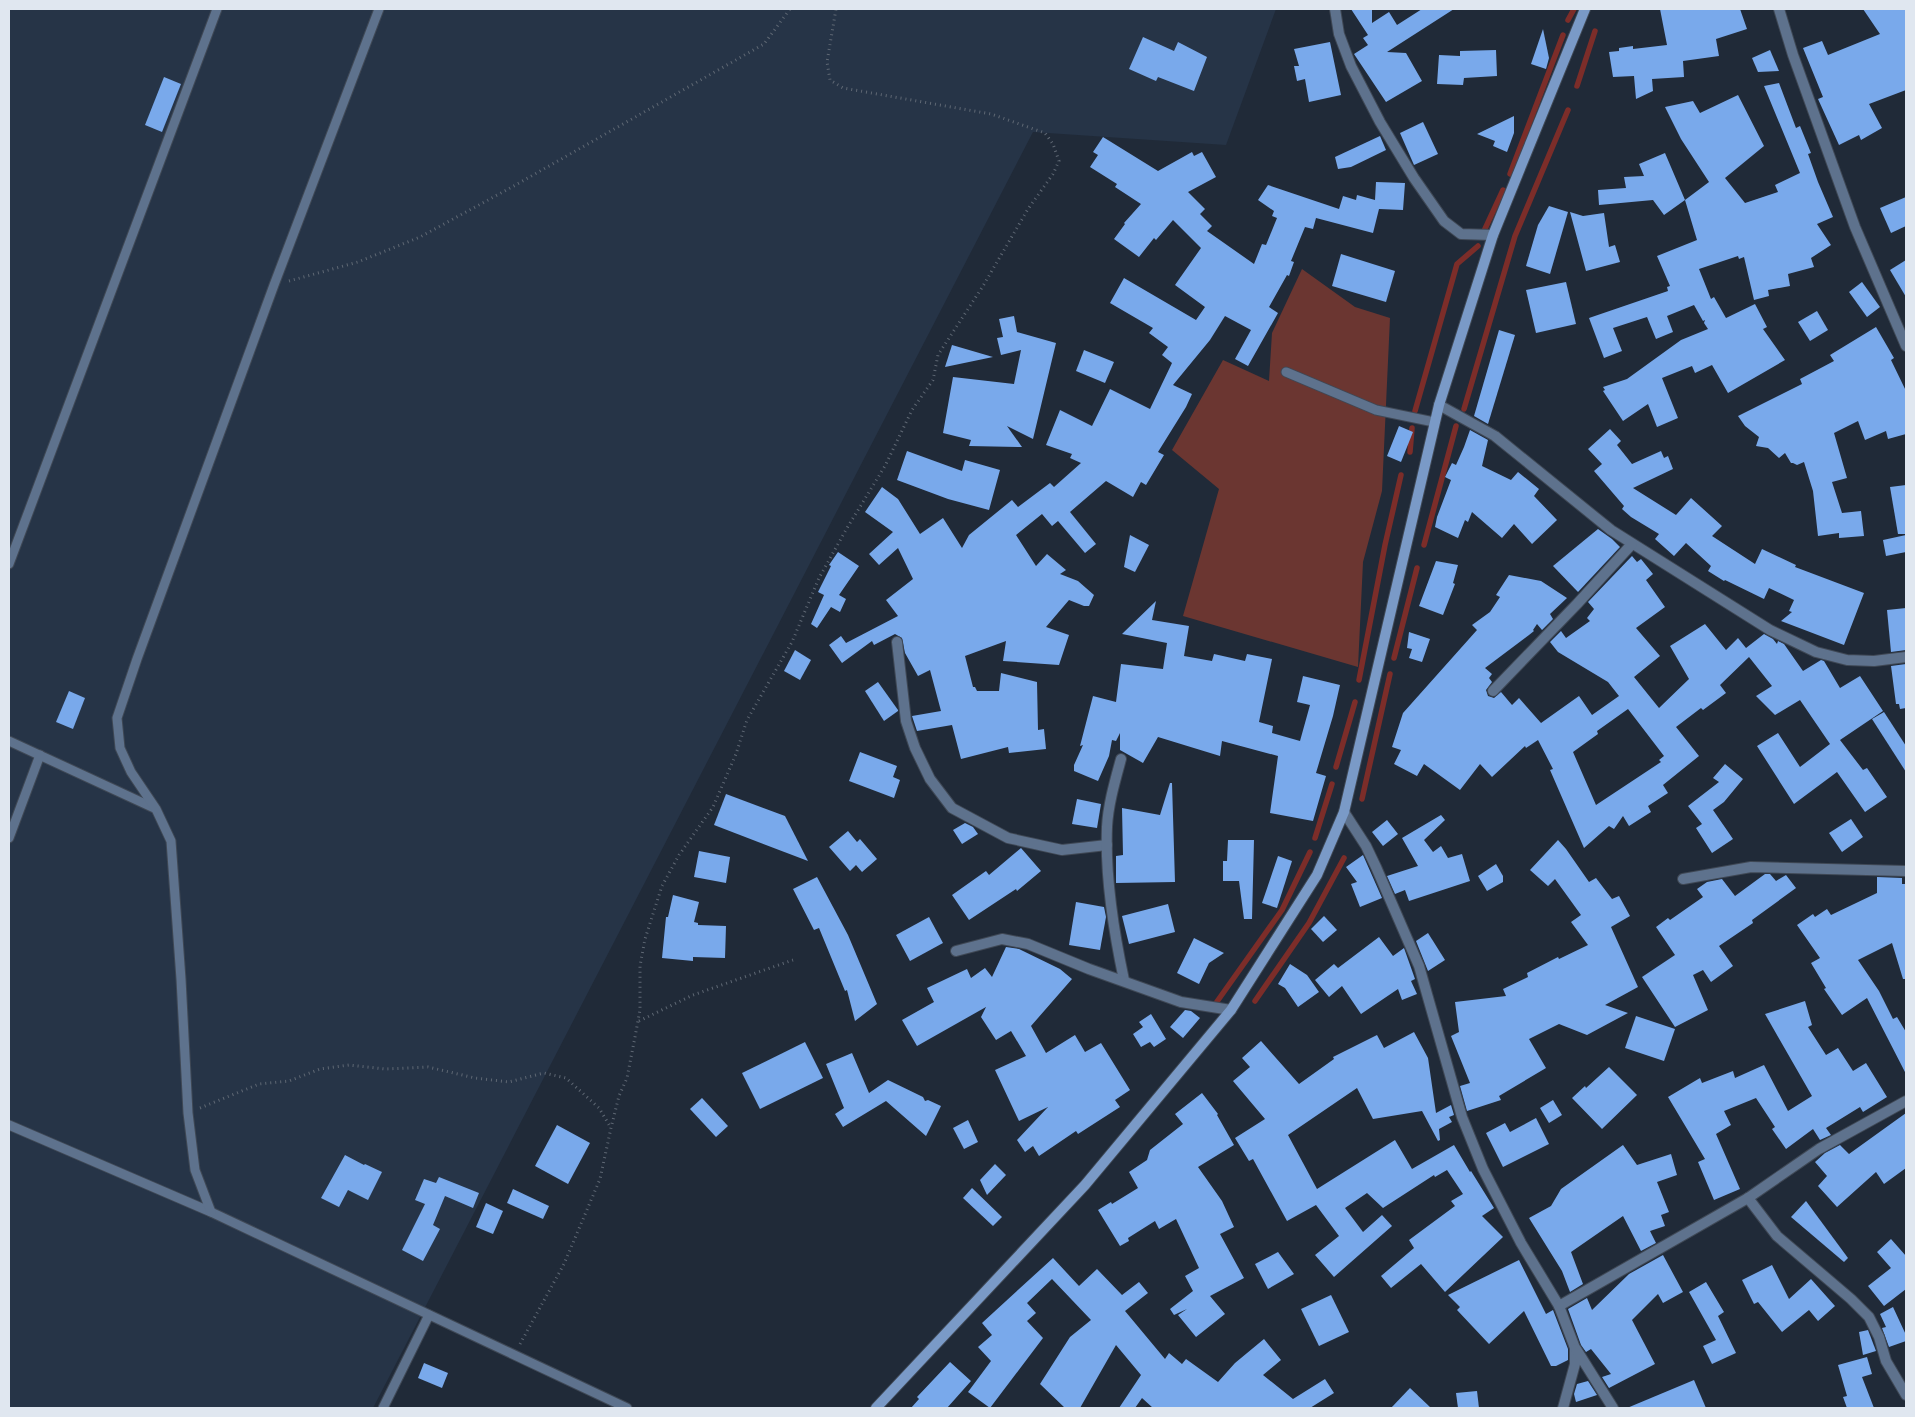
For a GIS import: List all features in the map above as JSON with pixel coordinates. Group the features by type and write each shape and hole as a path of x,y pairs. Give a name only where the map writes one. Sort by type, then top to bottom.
{"main road":[{"path":"876,1408 1085,1185 1232,1010 1318,875 1344,812 1439,405 1493,235 1585,9"}],"street":[{"path":"1335,9 1339,34 1351,66 1380,122 1414,178 1444,221 1461,234 1493,235"},
{"path":"1779,9 1793,55 1854,227 1906,346"},
{"path":"1439,405 1495,436 1611,530 1770,630 1816,652 1856,660 1874,661 1906,657"},
{"path":"1493,691 1632,544"},
{"path":"897,642 906,721 915,748 930,779 952,808 1008,838 1062,850 1107,845"},
{"path":"1121,759 1114,783 1107,826 1107,845 1118,951 1124,980"},
{"path":"1344,812 1366,846 1419,966 1462,1117 1483,1169 1521,1243 1559,1306 1575,1348 1613,1408"},
{"path":"1683,879 1751,867 1906,872"},
{"path":"956,951 1002,939 1028,944 1089,969 1124,980 1180,1002 1232,1010"},
{"path":"1559,1306 1748,1198 1819,1149 1906,1100"},
{"path":"1748,1198 1776,1236 1869,1316 1879,1337 1886,1361 1906,1395"},
{"path":"1563,1408 1575,1364 1575,1348"}],"lane":[{"path":"9,564 217,9"},
{"path":"211,1212 195,1170 188,1113 171,841 156,809 131,772 120,748 117,718 136,659 274,285 379,9"},
{"path":"1286,372 1376,410 1434,422"},
{"path":"9,741 156,809"},
{"path":"9,838 40,755"},
{"path":"9,1125 211,1212 627,1408"},
{"path":"383,1408 429,1315"}],"path":[{"path":"274,285 358,262 420,237 764,44 790,9"},
{"path":"513,1355 564,1264 600,1179 619,1096 626,1078 638,1021 640,1010 640,966 645,939 662,886 678,855 713,807 736,754 748,720 792,642 819,578 885,466 912,410 933,380 938,355 983,286 1028,209 1053,174 1059,160 1053,144 1046,134 991,114 843,88 830,80 827,62 836,9"},
{"path":"638,1021 693,995 793,960"},
{"path":"188,1113 259,1084 289,1081 320,1069 349,1065 385,1070 428,1067 475,1078 509,1082 544,1073 566,1078 599,1108 611,1128"}],"shaded area":[{"path":"9,9 1276,9 1226,145 1033,132 373,1408 9,1408"},
{"path":"1302,269 1355,307 1390,318 1382,491 1363,562 1358,667 1183,616 1219,489 1172,450 1223,360 1269,381 1272,333"}],"building":[{"path":"1351,9 1372,9 1372,23 1389,12 1397,25 1422,9 1454,9 1387,52 1406,53 1422,81 1386,102 1354,54 1368,45 1363,38 1368,35"},
{"path":"1660,9 1740,9 1747,29 1716,39 1719,56 1683,61 1684,77 1652,79 1653,91 1636,99 1634,76 1613,77 1609,52 1633,46 1633,49 1667,45"},
{"path":"1863,9 1906,9 1906,90 1869,104 1882,128 1861,140 1859,135 1839,145 1818,99 1823,97 1803,48 1822,41 1828,55 1880,34"},
{"path":"1543,29 1549,58 1546,69 1531,64"},
{"path":"1143,37 1174,51 1178,42 1207,57 1194,91 1158,77 1156,81 1129,69"},
{"path":"1330,42 1341,95 1309,102 1305,79 1297,81 1294,66 1299,66 1294,49"},
{"path":"1496,50 1497,76 1464,78 1463,85 1437,84 1439,55 1460,56 1460,51"},
{"path":"1770,50 1779,71 1758,72 1752,58"},
{"path":"164,77 181,84 162,132 145,125"},
{"path":"1779,83 1796,128 1800,126 1811,153 1808,154 1833,217 1817,224 1831,245 1811,258 1814,267 1788,274 1790,286 1768,290 1769,296 1754,300 1744,257 1739,259 1738,256 1699,269 1711,299 1714,297 1726,318 1755,304 1767,327 1763,329 1785,360 1728,393 1712,365 1695,373 1692,366 1662,378 1678,418 1657,427 1648,404 1623,421 1603,391 1605,390 1603,387 1627,379 1681,340 1708,329 1704,323 1705,320 1703,321 1694,305 1667,316 1673,332 1656,339 1647,317 1613,328 1622,351 1604,358 1589,318 1668,291 1667,287 1670,286 1657,256 1697,240 1685,200 1709,182 1681,139 1665,107 1693,101 1700,113 1738,95 1764,146 1725,178 1745,203 1778,192 1775,185 1800,173 1764,86"},
{"path":"1514,116 1514,133 1507,152 1493,146 1495,141 1477,134"},
{"path":"1423,122 1438,154 1414,165 1400,133"},
{"path":"1380,136 1386,150 1351,167 1338,169 1335,157"},
{"path":"1103,137 1158,171 1192,152 1194,156 1202,152 1216,177 1188,192 1205,209 1200,214 1212,226 1207,231 1254,264 1262,244 1266,245 1277,218 1272,216 1274,211 1258,200 1268,185 1339,209 1343,196 1356,200 1357,195 1375,200 1376,182 1405,183 1403,210 1379,209 1373,233 1316,218 1313,229 1305,227 1291,261 1294,262 1289,276 1287,275 1269,307 1278,313 1248,366 1235,359 1251,330 1225,316 1210,340 1173,385 1192,394 1158,452 1164,455 1146,485 1141,482 1133,497 1106,481 1070,512 1096,544 1085,553 1058,521 1052,526 1042,514 1016,535 1036,566 1047,554 1066,570 1060,574 1078,581 1094,595 1089,606 1069,600 1046,627 1069,635 1059,665 1003,661 1006,641 965,656 973,687 977,691 999,691 1001,673 1037,682 1038,730 1044,729 1046,749 1009,753 1008,747 961,759 952,725 917,731 912,716 941,711 930,670 918,676 905,653 902,638 895,634 874,645 872,641 842,663 829,645 841,636 846,643 898,616 886,600 913,579 898,548 879,565 869,554 893,532 865,512 882,487 898,499 920,534 943,518 962,548 969,535 1012,500 1018,507 1050,483 1054,487 1081,463 1070,458 1072,454 1046,445 1060,410 1092,426 1110,389 1150,409 1172,363 1162,355 1168,347 1149,333 1153,328 1110,303 1124,278 1196,320 1205,307 1175,285 1201,248 1173,220 1156,240 1154,238 1139,257 1114,239 1124,223 1141,204 1115,187 1117,184 1090,167 1098,155 1093,152"},
{"path":"1665,153 1685,200 1664,215 1653,200 1599,205 1598,190 1626,188 1624,177 1644,176 1639,164"},
{"path":"1906,197 1906,226 1891,233 1880,208"},
{"path":"1549,206 1568,212 1550,274 1526,266 1538,225"},
{"path":"1570,212 1583,216 1604,213 1609,247 1615,245 1620,262 1586,271"},
{"path":"1341,254 1395,271 1386,302 1332,286"},
{"path":"1906,260 1906,297 1890,270"},
{"path":"1566,282 1576,324 1536,333 1526,290"},
{"path":"1862,282 1880,307 1867,317 1849,292"},
{"path":"1817,311 1828,330 1810,341 1798,322"},
{"path":"1014,316 1017,332 1056,343 1033,439 1007,426 1022,447 969,446 971,440 943,433 953,377 1014,384 1021,350 1001,355 997,338 1003,337 999,319"},
{"path":"1876,327 1894,358 1891,360 1906,391 1906,434 1888,439 1886,431 1865,440 1858,421 1834,433 1847,478 1832,482 1842,513 1861,511 1864,536 1839,538 1839,533 1818,536 1813,491 1804,462 1797,465 1791,463 1785,453 1779,458 1768,448 1756,446 1759,437 1745,426 1738,416 1802,384 1800,379 1834,361 1830,355"},
{"path":"1499,330 1515,335 1488,424 1474,416"},
{"path":"952,345 993,357 945,367"},
{"path":"1084,350 1114,362 1105,383 1076,371"},
{"path":"1399,426 1413,432 1401,462 1387,456"},
{"path":"1610,429 1621,441 1617,445 1632,464 1661,451 1664,458 1668,456 1673,469 1633,488 1676,515 1691,498 1722,526 1712,536 1755,564 1762,549 1796,565 1795,567 1864,593 1844,645 1781,621 1792,612 1789,611 1794,600 1769,588 1764,599 1724,581 1708,571 1711,566 1686,543 1674,556 1655,539 1659,534 1631,517 1622,509 1624,506 1594,471 1602,464 1588,449"},
{"path":"1470,430 1488,440 1482,466 1511,480 1518,472 1539,489 1534,496 1557,520 1532,544 1514,524 1502,538 1472,512 1468,522 1465,520 1458,538 1435,527 1451,480 1445,477 1452,463 1456,465"},
{"path":"907,451 962,471 965,460 1000,470 989,510 948,499 897,480"},
{"path":"1906,485 1906,534 1898,534 1890,487"},
{"path":"1598,529 1620,547 1578,592 1553,566"},
{"path":"1130,535 1149,545 1135,572 1124,567"},
{"path":"1906,535 1906,552 1886,556 1883,540"},
{"path":"838,552 859,566 839,595 846,599 840,612 831,607 817,628 811,624 824,595 818,592 831,566 829,565"},
{"path":"1632,556 1637,562 1641,559 1653,574 1646,580 1665,607 1636,628 1660,656 1634,677 1659,708 1689,679 1670,646 1705,624 1726,650 1738,638 1746,648 1764,634 1773,639 1777,644 1778,641 1784,644 1803,671 1821,660 1824,661 1840,688 1860,676 1883,711 1840,740 1863,770 1867,768 1887,797 1865,812 1837,772 1794,804 1757,746 1778,733 1800,767 1830,744 1800,700 1775,715 1756,696 1772,686 1749,657 1720,685 1726,693 1703,710 1701,708 1676,727 1699,756 1663,785 1668,793 1648,806 1651,812 1629,826 1623,816 1614,829 1609,826 1584,848 1550,770 1553,769 1538,740 1526,748 1525,746 1492,777 1480,764 1460,790 1424,764 1417,776 1394,764 1401,750 1392,747 1403,713 1477,630 1472,625 1490,612 1500,597 1496,595 1509,575 1541,581 1567,598 1550,614 1553,619 1542,630 1537,624 1534,631 1485,668 1492,674 1489,678 1492,682 1486,690 1488,696 1494,698 1501,692 1512,705 1519,698 1541,723 1579,696 1592,715 1619,696 1608,682 1558,652 1550,642 1561,631 1566,638 1590,621 1587,618 1594,609 1588,602","holes":["1628,709 1664,756 1659,760 1661,762 1596,805 1573,752 1598,734 1597,731"]},
{"path":"1436,561 1458,565 1453,583 1455,584 1443,615 1419,606"},
{"path":"1156,601 1152,620 1189,626 1184,656 1212,661 1214,654 1245,661 1247,654 1272,659 1259,722 1273,726 1272,733 1300,741 1310,705 1297,702 1303,676 1340,685 1316,773 1326,776 1313,821 1270,813 1278,756 1222,741 1220,756 1158,737 1143,763 1120,750 1120,733 1116,741 1112,740 1109,756 1098,781 1074,771 1074,765 1083,745 1080,746 1093,696 1116,702 1121,664 1163,669 1167,643 1122,634"},
{"path":"1906,608 1906,650 1891,652 1887,610"},
{"path":"1409,632 1430,639 1422,662 1409,658 1412,649 1407,648"},
{"path":"795,650 811,660 800,680 784,671"},
{"path":"1906,664 1906,708 1900,709 1899,704 1896,704 1891,666"},
{"path":"878,682 898,710 884,721 865,691"},
{"path":"69,691 85,698 73,729 56,722"},
{"path":"1884,712 1906,746 1906,772 1872,719"},
{"path":"860,752 897,766 893,777 900,780 894,798 849,781"},
{"path":"1725,764 1743,779 1724,802 1713,810 1733,839 1712,853 1696,828 1702,824 1688,806 1719,782 1713,778"},
{"path":"1170,783 1172,783 1175,882 1116,883 1116,856 1123,855 1122,808 1160,815"},
{"path":"726,794 785,816 808,861 714,825"},
{"path":"1077,799 1101,804 1097,828 1072,824"},
{"path":"1441,815 1445,820 1424,840 1433,852 1441,846 1448,858 1462,854 1470,881 1409,901 1405,890 1395,894 1387,876 1418,866 1402,838"},
{"path":"1851,819 1863,837 1842,852 1829,833"},
{"path":"1387,820 1398,834 1383,846 1372,832"},
{"path":"965,823 973,827 978,834 962,844 953,830"},
{"path":"848,831 857,842 860,839 877,859 862,872 856,865 850,871 829,847"},
{"path":"1228,840 1254,840 1252,919 1244,919 1239,881 1223,881 1223,861 1227,861"},
{"path":"1558,840 1589,882 1596,878 1612,899 1619,896 1630,916 1611,927 1638,987 1605,1005 1628,1013 1587,1035 1559,1024 1529,1039 1546,1068 1499,1096 1501,1100 1467,1111 1460,1086 1470,1083 1451,1036 1459,1032 1455,1002 1506,996 1503,989 1528,977 1527,973 1558,957 1559,959 1588,945 1571,922 1581,915 1555,879 1548,886 1530,870"},
{"path":"1021,848 1041,871 1017,891 1016,889 969,920 952,895 986,871 989,875"},
{"path":"699,851 730,857 726,883 694,877"},
{"path":"1363,855 1382,898 1360,907 1351,884 1357,882 1346,867"},
{"path":"1278,856 1292,861 1277,908 1262,903"},
{"path":"1496,864 1503,876 1503,882 1487,891 1478,876"},
{"path":"1765,874 1770,874 1776,881 1786,875 1796,888 1752,920 1753,923 1719,946 1733,966 1711,982 1703,970 1693,975 1708,1010 1675,1027 1642,977 1675,955 1656,927 1668,918 1670,920 1703,897 1697,889 1707,882 1722,879 1735,896"},
{"path":"817,877 848,935 877,1004 855,1021 847,990 845,991 819,928 814,930 793,889"},
{"path":"1877,877 1902,878 1902,884 1906,884 1906,979 1903,979 1892,943 1858,960 1879,991 1893,1019 1897,1017 1906,1032 1906,1074 1867,998 1842,1015 1824,989 1826,988 1811,963 1820,958 1797,925 1813,914 1815,917 1827,909 1831,915 1877,893"},
{"path":"673,895 699,902 694,922 698,923 698,925 726,926 725,958 693,957 693,961 662,958 666,917 668,917"},
{"path":"1076,902 1104,907 1106,917 1100,950 1069,945"},
{"path":"1168,904 1175,932 1129,944 1122,916"},
{"path":"1324,916 1337,930 1323,942 1311,929"},
{"path":"929,917 943,943 910,961 896,935"},
{"path":"1428,933 1445,960 1428,971 1416,941"},
{"path":"1379,937 1393,956 1404,948 1415,979 1411,981 1417,994 1402,1000 1398,989 1361,1014 1342,986 1329,997 1315,980 1334,964 1338,968"},
{"path":"1194,938 1224,953 1209,963 1199,984 1177,973"},
{"path":"1006,947 1019,949 1060,969 1072,979 1031,1026 1046,1053 1075,1035 1085,1052 1101,1043 1130,1090 1115,1100 1120,1107 1078,1134 1076,1131 1039,1156 1033,1146 1025,1152 1017,1140 1048,1107 1019,1121 995,1070 1026,1056 1011,1031 996,1040 981,1017 986,1007 917,1046 902,1020 934,1002 927,988 967,969 971,978 985,968 992,977"},
{"path":"1290,964 1307,975 1319,992 1298,1007 1285,988 1278,984"},
{"path":"1805,1001 1812,1025 1808,1027 1826,1055 1838,1048 1853,1071 1866,1063 1887,1097 1863,1112 1860,1107 1826,1128 1831,1135 1820,1140 1813,1129 1786,1149 1772,1129 1775,1127 1756,1098 1724,1111 1731,1125 1716,1134 1740,1189 1714,1200 1698,1162 1705,1159 1668,1097 1700,1078 1702,1083 1733,1071 1735,1078 1764,1065 1788,1111 1812,1096 1765,1014"},
{"path":"1185,1010 1191,1011 1200,1018 1183,1038 1170,1027"},
{"path":"1151,1014 1166,1039 1154,1047 1150,1042 1141,1047 1133,1034 1143,1027 1139,1022"},
{"path":"1636,1016 1675,1029 1664,1061 1625,1048"},
{"path":"1414,1032 1428,1058 1436,1113 1451,1105 1454,1115 1449,1117 1452,1122 1439,1129 1440,1140 1438,1141 1422,1111 1373,1119 1357,1088 1288,1135 1317,1189 1395,1140 1412,1169 1454,1145 1494,1208 1482,1216 1503,1237 1445,1292 1421,1264 1391,1288 1381,1276 1414,1248 1409,1240 1455,1206 1451,1201 1463,1194 1447,1170 1435,1177 1434,1175 1383,1208 1367,1193 1345,1208 1363,1232 1382,1215 1392,1226 1334,1277 1315,1255 1339,1236 1316,1205 1287,1221 1253,1159 1249,1161 1235,1138 1265,1119 1233,1081 1250,1067 1242,1058 1261,1041 1299,1084 1334,1059 1333,1057 1377,1035 1384,1048"},
{"path":"805,1042 823,1078 760,1109 742,1073"},
{"path":"852,1053 869,1093 888,1080 923,1097 925,1101 928,1100 941,1106 926,1136 886,1101 843,1127 835,1114 844,1108 826,1064"},
{"path":"1609,1067 1637,1095 1602,1129 1572,1098"},
{"path":"1202,1093 1218,1114 1234,1145 1198,1167 1222,1201 1234,1227 1220,1234 1244,1278 1210,1296 1225,1314 1196,1337 1178,1315 1187,1309 1174,1315 1170,1309 1193,1291 1185,1276 1199,1268 1176,1219 1159,1229 1155,1221 1128,1238 1129,1241 1120,1246 1098,1210 1138,1188 1129,1172 1147,1160 1150,1150 1183,1124 1175,1114"},
{"path":"702,1098 728,1126 716,1137 690,1109"},
{"path":"1553,1100 1562,1115 1549,1123 1540,1108"},
{"path":"1906,1113 1906,1168 1884,1184 1876,1172 1837,1207 1818,1186 1827,1176 1815,1162 1825,1153 1840,1145 1849,1154"},
{"path":"1536,1118 1549,1144 1503,1167 1486,1133 1505,1123 1510,1132"},
{"path":"968,1120 978,1142 964,1149 953,1128"},
{"path":"557,1125 590,1143 568,1184 535,1166"},
{"path":"1623,1145 1637,1165 1671,1154 1677,1175 1657,1182 1669,1212 1661,1215 1665,1226 1650,1231 1656,1243 1641,1251 1623,1216 1571,1252 1583,1284 1570,1292 1562,1271 1529,1218 1551,1206 1561,1189"},
{"path":"345,1155 382,1172 368,1200 348,1190 339,1207 321,1198"},
{"path":"995,1164 1006,1175 987,1195 980,1180"},
{"path":"439,1177 479,1193 473,1208 445,1196 433,1225 440,1229 423,1261 402,1250 425,1204 415,1200 424,1179 436,1183"},
{"path":"972,1188 1002,1217 993,1226 963,1198"},
{"path":"513,1189 549,1206 543,1219 507,1203"},
{"path":"1806,1201 1848,1258 1844,1262 1791,1217"},
{"path":"486,1203 503,1211 493,1234 476,1227"},
{"path":"1891,1239 1906,1256 1906,1289 1884,1306 1868,1286 1891,1268 1877,1252"},
{"path":"1278,1252 1294,1274 1268,1289 1255,1264"},
{"path":"1663,1255 1683,1292 1663,1303 1658,1294 1632,1320 1655,1364 1609,1388 1602,1377 1611,1374 1591,1349 1586,1352 1581,1345 1568,1309 1587,1298 1592,1310 1629,1274"},
{"path":"1053,1258 1079,1286 1097,1269 1122,1295 1139,1282 1148,1293 1125,1311 1165,1359 1169,1353 1182,1364 1186,1359 1218,1382 1235,1363 1264,1339 1281,1360 1263,1375 1293,1399 1325,1379 1334,1393 1310,1408 1153,1408 1142,1398 1135,1408 1119,1408 1141,1375 1116,1345 1080,1408 1065,1408 1040,1384 1070,1337 1091,1320 1052,1279 1027,1303 1036,1313 1027,1321 1043,1338 990,1408 968,1392 991,1361 978,1347 992,1335 982,1323"},
{"path":"1519,1260 1546,1314 1553,1310 1568,1349 1568,1360 1556,1366 1551,1366 1524,1311 1489,1344 1457,1310 1460,1307 1448,1295"},
{"path":"1772,1265 1789,1299 1811,1279 1835,1306 1818,1321 1809,1310 1782,1332 1758,1302 1754,1304 1742,1280"},
{"path":"1706,1282 1724,1312 1718,1316 1736,1353 1712,1364 1703,1346 1716,1340 1689,1292"},
{"path":"1331,1295 1349,1332 1319,1346 1301,1309"},
{"path":"1893,1307 1906,1335 1906,1341 1889,1347 1882,1328 1886,1327 1880,1314"},
{"path":"1868,1330 1876,1351 1863,1355 1859,1332"},
{"path":"1867,1357 1872,1374 1862,1377 1874,1408 1847,1408 1843,1397 1847,1396 1838,1365"},
{"path":"950,1362 971,1381 947,1408 911,1408 919,1399 917,1397"},
{"path":"424,1363 448,1373 442,1388 418,1378"},
{"path":"1694,1380 1706,1408 1627,1408"},
{"path":"1588,1381 1597,1395 1576,1402 1574,1394 1577,1384"},
{"path":"1410,1388 1431,1408 1391,1408"},
{"path":"1477,1391 1479,1408 1458,1408 1456,1393"}],"waterway":[{"path":"1568,20 1574,9"},
{"path":"1577,86 1595,31"},
{"path":"1510,174 1563,35"},
{"path":"1464,409 1515,236 1568,110"},
{"path":"1484,231 1503,190"},
{"path":"1415,411 1457,264 1478,246"},
{"path":"1424,545 1456,426"},
{"path":"1410,452 1412,428"},
{"path":"1359,680 1385,545 1401,475"},
{"path":"1394,658 1417,568"},
{"path":"1362,799 1390,674"},
{"path":"1336,767 1355,702"},
{"path":"1315,838 1332,784"},
{"path":"1216,1003 1282,910 1310,852"},
{"path":"1255,1001 1309,923 1344,858"}]}
